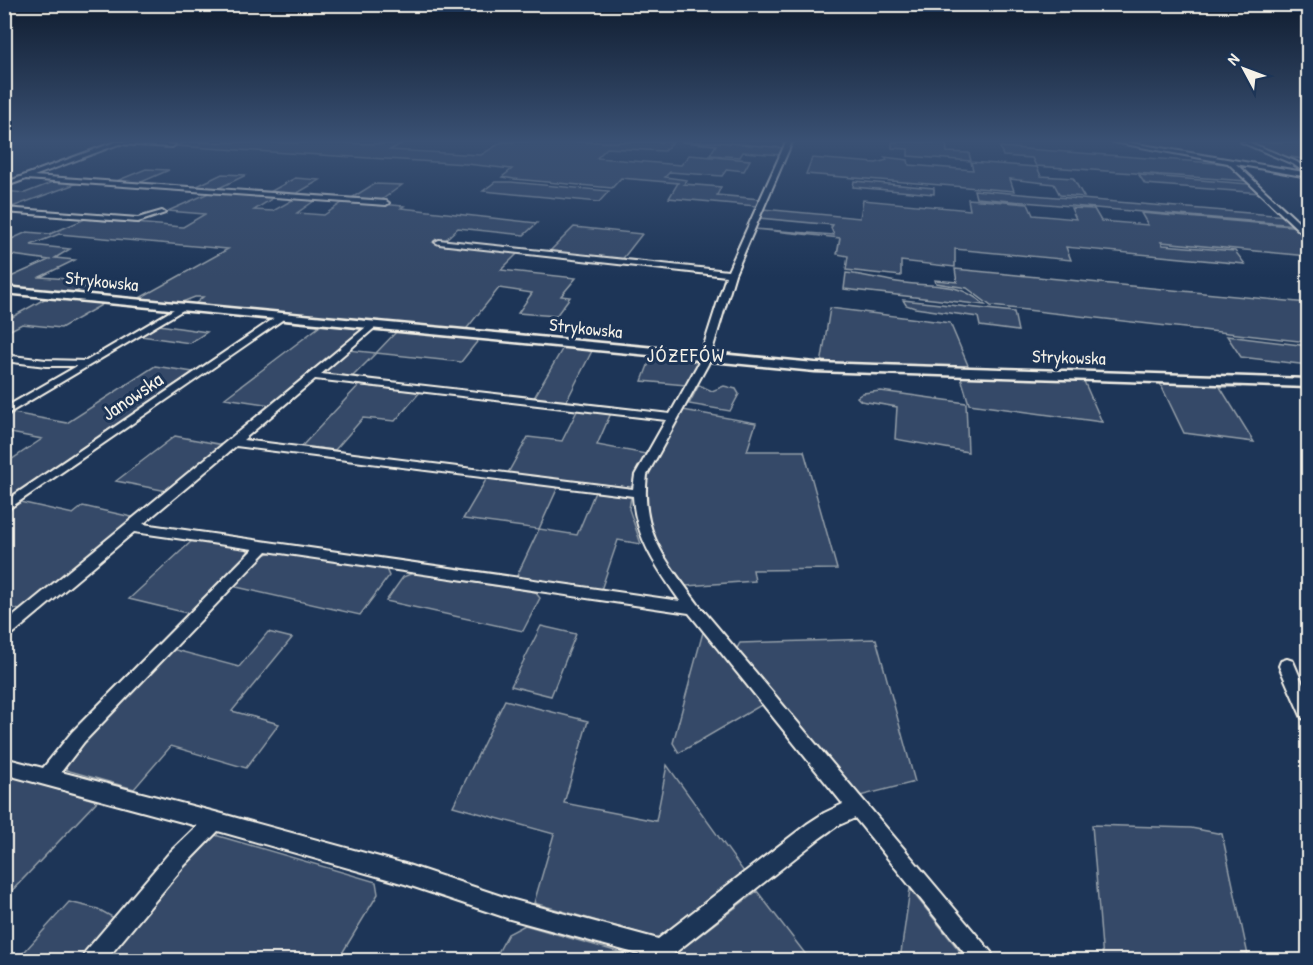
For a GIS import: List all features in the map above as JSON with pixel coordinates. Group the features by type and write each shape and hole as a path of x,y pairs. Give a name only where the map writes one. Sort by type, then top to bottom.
{"street":[{"path":"165,187 386,203"},
{"path":"769,187 731,274 705,357 641,475 637,493 638,516 646,537 693,608 983,960"},
{"path":"1257,187 1308,234"},
{"path":"4,210 138,220 162,213"},
{"path":"439,242 731,274"},
{"name":"Strykowska","path":"4,290 815,367 1308,383"},
{"path":"4,413 184,307"},
{"name":"Janowska","path":"4,508 282,316"},
{"path":"4,633 374,325"},
{"path":"4,358 67,365 88,363"},
{"path":"312,376 673,418"},
{"path":"234,442 637,493"},
{"path":"133,527 693,608"},
{"path":"46,777 78,737 265,545"},
{"path":"1287,666 1308,713"},
{"path":"4,766 405,874 660,955 755,875 829,820 843,812 859,808"},
{"path":"93,960 177,860 215,821"}],"shaded area":[{"path":"40,187 67,187 12,207 5,207 4,191 25,193"},
{"path":"195,187 221,187 217,189 193,188"},
{"path":"279,187 308,187 294,195 268,193"},
{"path":"369,187 399,187 380,201 350,199"},
{"path":"488,187 566,187 609,191 599,202 483,191"},
{"path":"676,187 721,187 717,195 760,199 756,206 669,198"},
{"path":"853,187 923,187 934,188 934,194"},
{"path":"965,187 1013,187 1014,191"},
{"path":"1056,187 1078,187 1084,197 1060,195"},
{"path":"1184,187 1253,187 1261,193"},
{"path":"974,190 1286,216 1296,225 976,198"},
{"path":"211,192 276,196 254,210 273,211 296,198 317,199 297,213 324,215 345,201 537,223 524,235 458,228 444,241 436,239 433,242 519,252 501,270 576,278 561,296 570,297 556,316 518,313 532,293 499,288 464,332 196,306 196,303 203,297 195,297 177,304 136,300 228,249 59,234 31,245 70,249 55,258 75,260 40,277 97,281 72,294 5,288 4,280 49,260 5,254 5,242 27,232 50,234 85,219 183,227 205,214 168,211"},
{"path":"968,199 1028,204 1033,215 1076,219 1071,208 1094,209 1101,221 1148,225 1141,213 1291,226 1301,229 1308,236 1308,256 1161,242 1163,245 1235,251 1245,264 1066,247 1071,260 955,249 955,267 901,261 901,276 846,270 848,256 837,254 840,238 754,229 834,235 831,228 833,225 759,218 763,209 860,218 863,200 970,210"},
{"path":"574,227 642,234 621,261 549,252"},
{"path":"955,269 1308,303 1308,342 991,306 967,288 936,283 935,280 957,282"},
{"path":"846,273 910,284 953,288 964,291 985,305 844,289"},
{"path":"48,297 105,303 61,328 22,324 5,333 5,321"},
{"path":"903,300 1014,312 1018,331 980,326 978,317 915,308 906,305"},
{"path":"830,308 950,323 970,370 821,365"},
{"path":"324,323 366,327 271,405 225,398"},
{"path":"159,325 207,332 190,343 141,336"},
{"path":"398,330 480,338 461,362 376,353"},
{"path":"1227,336 1308,346 1308,365 1241,357"},
{"path":"564,346 593,349 566,402 534,398"},
{"path":"348,350 376,353 351,378 323,375 322,372"},
{"path":"652,355 691,359 698,364 686,385 642,381"},
{"path":"155,366 193,372 5,501 5,464 42,439 5,432 5,418 13,413 67,423"},
{"path":"960,374 1083,379 1102,422 969,404"},
{"path":"1159,381 1236,383 1240,387 1220,387 1254,442 1184,433"},
{"path":"359,385 420,392 395,421 363,418 335,450 302,446"},
{"path":"699,385 712,391 724,386 736,389 739,394 730,411 689,404"},
{"path":"881,391 966,403 968,452 895,439 897,407 861,401 857,397 863,393"},
{"path":"578,409 611,413 597,445 646,454 635,474 633,488 508,473 528,437 562,441"},
{"path":"683,410 756,423 747,451 804,451 837,569 753,570 755,581 686,586 652,535 643,506 643,491 650,467"},
{"path":"175,436 223,445 167,491 116,481"},
{"path":"487,478 558,487 539,529 463,519"},
{"path":"595,492 631,497 629,509 641,544 618,540 601,590 516,578 539,529 577,535"},
{"path":"20,502 73,514 83,506 136,518 23,611 5,606 4,513"},
{"path":"193,540 247,548 249,554 191,614 129,599"},
{"path":"272,552 386,569 389,576 360,615 232,586 261,556"},
{"path":"413,573 535,592 540,598 523,631 386,601 403,577"},
{"path":"541,626 576,634 551,696 511,686"},
{"path":"268,632 292,638 232,711 279,724 246,768 171,746 134,789 66,770 66,759 172,649 239,667"},
{"path":"703,632 763,704 679,753 673,743"},
{"path":"876,639 915,782 860,796 736,650 740,643"},
{"path":"505,700 588,721 564,803 656,821 667,765 744,872 657,938 534,903 554,834 453,806"},
{"path":"5,774 97,801 5,898"},
{"path":"1092,825 1191,828 1222,834 1249,960 1103,960"},
{"path":"215,835 376,882 378,894 338,960 105,960 200,842"},
{"path":"910,889 967,960 900,960"},
{"path":"757,891 810,960 669,960 669,959"},
{"path":"69,902 98,909 116,919 82,960 17,960"},
{"path":"525,925 629,955 632,960 494,960 508,934"}],"district":[{"name":"JÓZEFÓW","path":"686,354"}]}
